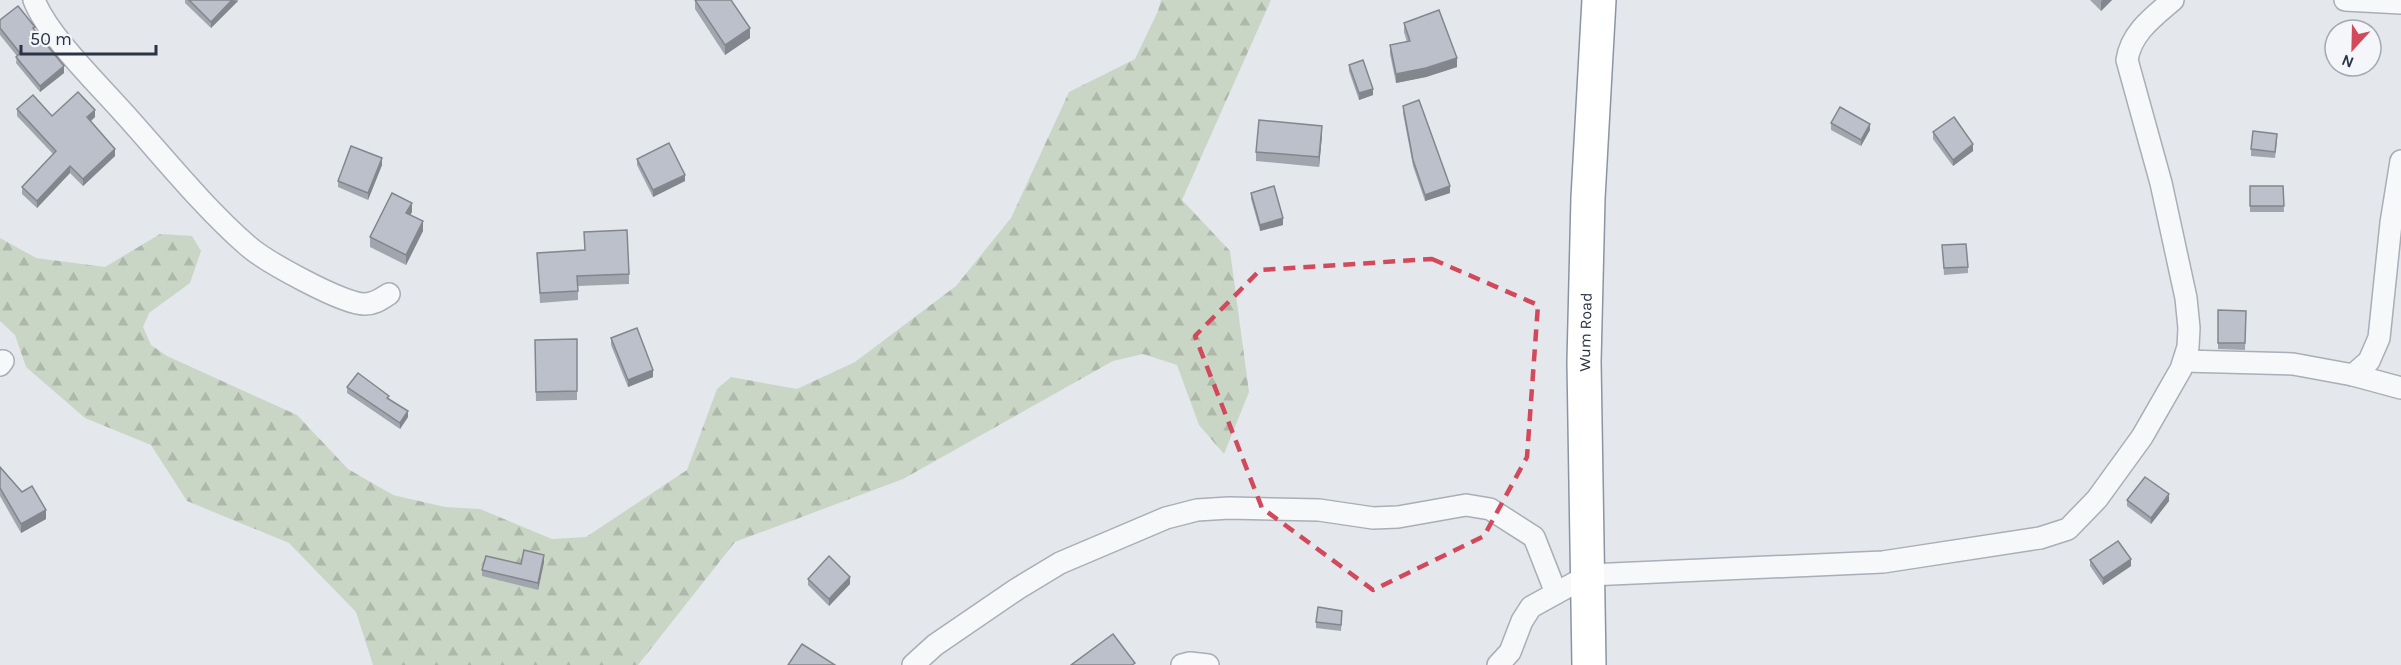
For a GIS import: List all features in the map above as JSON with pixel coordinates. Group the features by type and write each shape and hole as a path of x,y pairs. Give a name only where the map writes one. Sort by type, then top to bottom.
{"highway":[{"name":"Wum Road","path":"1589,665 1584,362 1587,198 1599,0"}],"street":[{"path":"34,0 40,16 90,75 190,186 249,247 323,291 362,305 375,303 389,294"},
{"path":"1498,665 1510,652 1522,621 1531,608 1589,575 1883,562 2040,538 2068,529 2097,499 2142,437 2184,361 2189,328 2186,298 2161,183 2127,60 2129,46 2137,33 2173,0"},
{"path":"2345,0 2401,3"},
{"path":"2353,375 2368,361 2379,338 2391,223 2401,161"},
{"path":"2184,361 2292,364 2353,375 2401,388"},
{"path":"913,665 935,645 1017,589 1060,563 1166,518 1197,510 1229,508 1319,510 1373,518 1398,518 1466,505 1490,509 1534,537 1556,593"},
{"path":"1182,665 1190,663 1208,665"}],"highlighted area":[{"path":"1432,259 1538,305 1527,457 1484,536 1373,590 1262,508 1195,336 1260,270"}],"green space":[{"path":"1161,0 1271,0 1182,200 1230,251 1249,392 1224,454 1199,425 1177,365 1143,354 1113,361 903,479 735,542 638,665 373,665 356,612 289,543 187,501 151,445 85,418 26,367 15,335 0,321 0,238 36,258 105,267 160,234 192,236 201,251 190,283 149,313 143,327 151,345 167,356 297,415 348,469 393,495 445,507 480,509 552,539 586,537 687,470 717,389 731,377 797,389 855,362 956,286 1011,218 1069,92 1135,59"}],"building":[{"path":"189,0 232,0 211,22"},
{"path":"695,0 731,0 750,28 725,45"},
{"path":"18,6 64,66 40,86 16,57 20,53 0,28 0,20"},
{"path":"1439,10 1457,58 1426,68 1396,74 1390,45 1410,41 1404,23"},
{"path":"1363,60 1373,89 1359,93 1349,65"},
{"path":"78,92 95,110 87,117 115,149 83,179 70,166 37,201 22,187 56,151 17,109 33,95 52,116"},
{"path":"1419,100 1450,186 1425,195 1413,160 1403,106"},
{"path":"1840,107 1870,124 1861,140 1831,123"},
{"path":"1954,117 1973,144 1953,160 1933,132"},
{"path":"1259,120 1322,126 1319,157 1256,152"},
{"path":"2253,131 2277,134 2275,152 2251,149"},
{"path":"669,143 685,175 653,190 637,159"},
{"path":"351,146 382,158 368,193 338,181"},
{"path":"1274,186 1283,218 1260,225 1251,193"},
{"path":"2250,186 2283,186 2284,206 2250,206"},
{"path":"392,193 412,203 406,213 423,221 406,255 370,237"},
{"path":"627,230 629,274 577,276 578,291 540,293 537,253 585,250 584,232"},
{"path":"1966,244 1968,267 1944,268 1942,245"},
{"path":"2218,310 2246,311 2245,343 2218,343"},
{"path":"637,328 653,370 628,380 611,338"},
{"path":"577,339 577,391 536,392 535,340"},
{"path":"358,373 389,396 387,398 408,411 400,423 347,387"},
{"path":"0,467 22,492 32,486 46,510 21,524 0,488"},
{"path":"2145,477 2169,494 2151,518 2127,500"},
{"path":"2118,541 2131,559 2103,578 2090,560"},
{"path":"524,550 544,555 538,583 482,570 486,556 521,564"},
{"path":"829,556 850,577 829,599 808,579"},
{"path":"1318,607 1342,611 1341,625 1316,622"},
{"path":"1113,634 1135,663 1132,665 1071,665"},
{"path":"802,644 835,665 788,665"}]}
